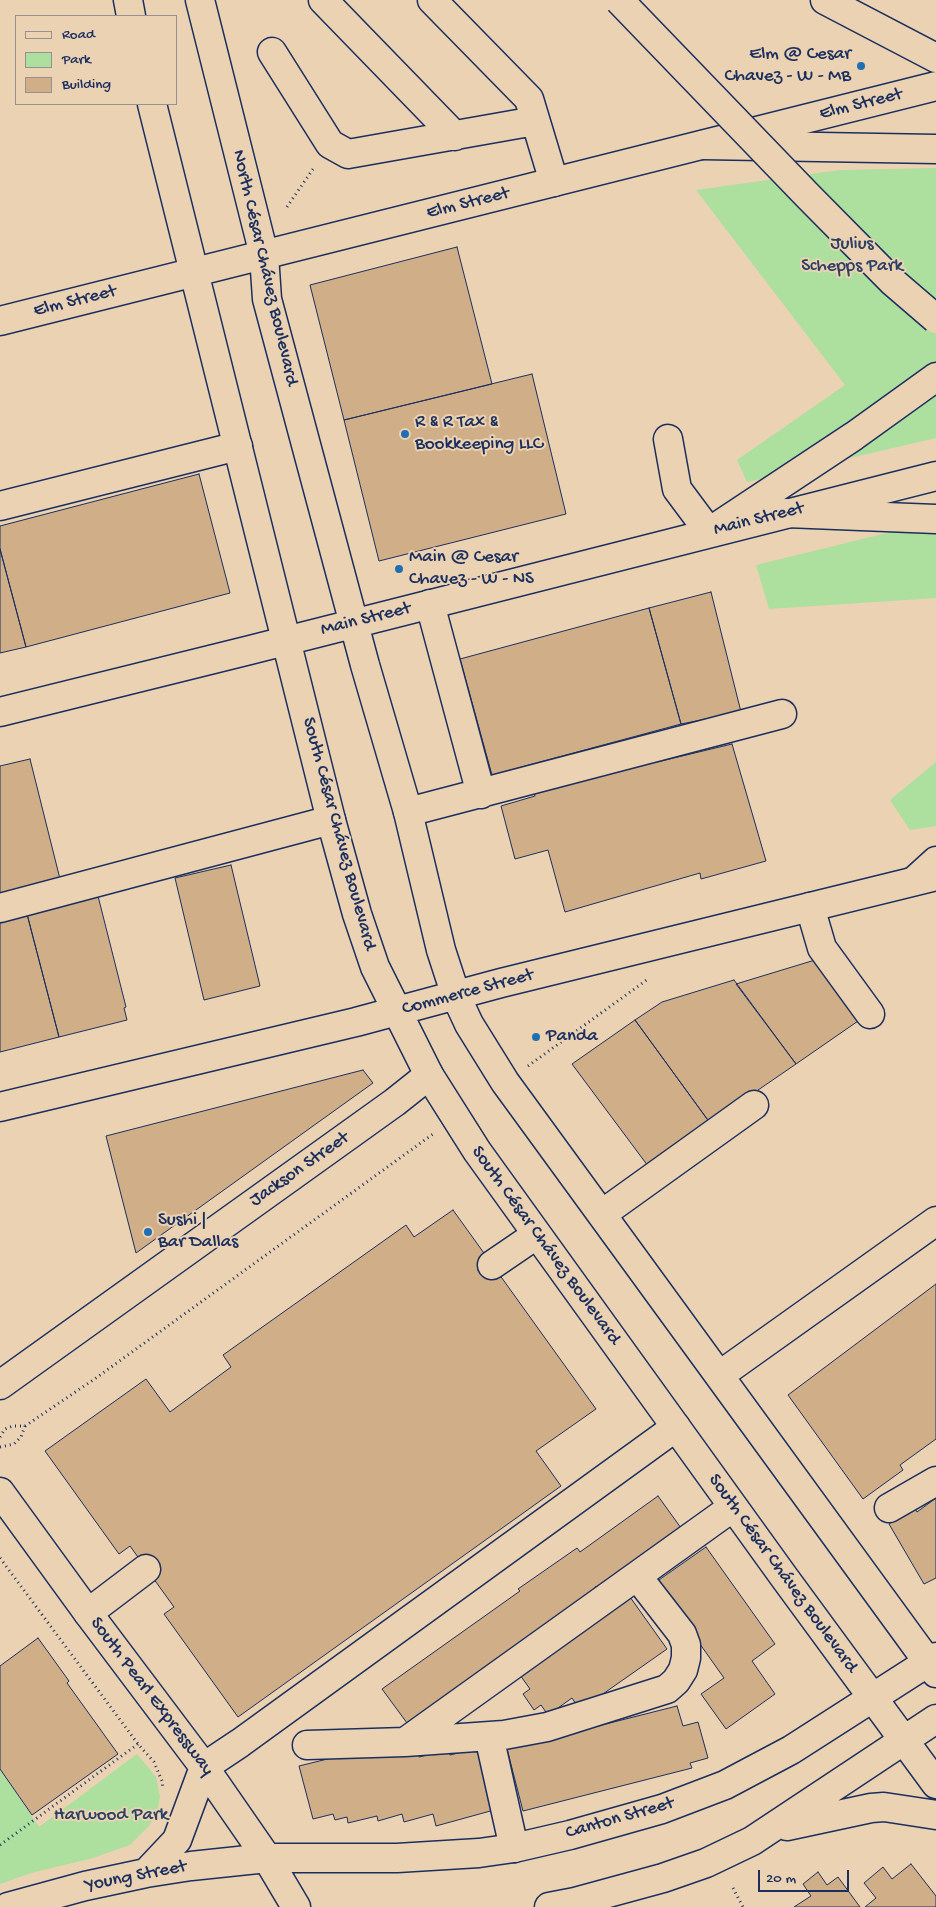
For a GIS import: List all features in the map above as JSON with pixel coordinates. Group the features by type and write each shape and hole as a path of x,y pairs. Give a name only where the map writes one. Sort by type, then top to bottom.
{"main road":[{"path":"128,0 131,15"},
{"name":"North César Chávez Boulevard","path":"200,0 264,255 267,299 355,623"},
{"path":"323,0 455,136"},
{"path":"432,0 530,100 554,182"},
{"path":"619,0 807,195 894,282 936,319"},
{"path":"825,0 936,58"},
{"path":"272,52 330,144 348,154 536,121"},
{"name":"Elm Street","path":"0,321 936,86"},
{"path":"152,105 286,641"},
{"path":"703,145 936,149"},
{"path":"668,438 677,489 708,532 854,436 936,377"},
{"path":"0,506 238,446"},
{"name":"Main Street","path":"0,712 936,476"},
{"path":"786,513 936,519"},
{"path":"430,604 481,794"},
{"path":"355,623 408,812 441,950 456,996 468,1024 505,1082 933,1664"},
{"name":"South César Chávez Boulevard","path":"286,641 331,820 368,948 396,1012 429,1075 477,1151 536,1235 936,1784"},
{"path":"408,812 782,714"},
{"path":"0,908 331,820"},
{"path":"925,878 936,861"},
{"name":"Commerce Street","path":"0,1108 396,1012 925,878"},
{"path":"810,907 822,948 870,1014"},
{"name":"Jackson Street","path":"0,1385 395,1102 429,1075"},
{"path":"602,1214 754,1104"},
{"path":"720,1376 936,1221"},
{"path":"492,1266 536,1235"},
{"path":"146,1873 177,1840 204,1766 240,1743 676,1428"},
{"path":"889,1508 936,1481"},
{"name":"South Pearl Expressway","path":"0,1492 88,1613 204,1766 267,1858 296,1907"},
{"path":"405,1742 733,1507"},
{"path":"88,1613 146,1569"},
{"path":"307,1745 405,1742 489,1736 546,1727 667,1689 676,1681 683,1670 686,1658 686,1645 682,1634 637,1576"},
{"name":"Canton Street","path":"267,1858 396,1858 470,1854 514,1848 662,1809 725,1785 791,1750 933,1664"},
{"path":"549,1907 617,1891 706,1863 752,1841 936,1719"},
{"path":"489,1736 514,1848"},
{"path":"771,1830 871,1808 884,1807 936,1815"},
{"name":"Young Street","path":"8,1907 84,1886 146,1873 221,1862 267,1858"}],"path":[{"path":"287,207 330,144"},
{"path":"523,1070 639,984"},
{"path":"0,1447 14,1444 21,1436 25,1426 103,1373 427,1138"},
{"path":"0,1437 5,1430 13,1426 25,1426"},
{"path":"0,1558 138,1744 154,1762 162,1781 163,1790"},
{"path":"0,1845 138,1744"},
{"path":"733,1888 743,1907"}],"green space":[{"name":"Julius Schepps Park","path":"936,168 936,438 747,482 737,460 845,385 696,190 840,170"},
{"path":"936,521 936,598 769,609 756,565"},
{"path":"936,762 936,826 910,830 890,800"},
{"name":"Harwood Park","path":"137,1754 156,1777 160,1797 157,1812 149,1826 130,1845 93,1858 31,1873 0,1884 0,1769 39,1827"}],"building":[{"path":"457,247 492,384 344,420 310,285"},
{"path":"532,374 566,514 379,561 344,420"},
{"path":"199,474 230,593 26,647 0,549 0,526"},
{"path":"0,549 26,647 0,653"},
{"path":"711,592 741,712 681,724 649,608"},
{"path":"649,608 681,724 492,775 460,659"},
{"path":"732,744 766,861 701,879 700,873 565,912 548,850 515,859 501,806 535,796 533,788 654,754 657,762"},
{"path":"30,759 61,883 0,897 0,766"},
{"path":"231,865 260,986 204,1000 175,878"},
{"path":"98,896 126,1007 124,1008 127,1020 59,1037 27,914"},
{"path":"27,914 59,1037 0,1052 0,921"},
{"path":"815,960 861,1019 796,1064 736,984"},
{"path":"734,980 796,1064 710,1123 635,1020 662,1002"},
{"path":"635,1020 710,1123 648,1166 572,1064"},
{"path":"363,1070 373,1083 136,1253 106,1136"},
{"path":"453,1210 596,1409 536,1451 561,1486 238,1717 164,1614 174,1607 130,1546 119,1554 45,1451 146,1379 170,1412 231,1367 223,1355 406,1225 414,1237"},
{"path":"936,1284 936,1439 900,1465 903,1470 863,1499 788,1395"},
{"path":"658,1496 681,1528 601,1585 595,1587 596,1589 407,1723 382,1689 520,1591 518,1589 577,1548 580,1552"},
{"path":"936,1498 936,1578 924,1584 889,1524 915,1508 917,1512"},
{"path":"706,1547 775,1644 752,1661 775,1694 726,1729 701,1694 724,1678 656,1582"},
{"path":"630,1597 667,1649 580,1710 572,1698 548,1715 541,1705 534,1710 523,1694 530,1689 520,1675"},
{"path":"38,1638 69,1681 67,1683 118,1754 32,1815 0,1769 0,1666"},
{"path":"677,1706 683,1726 698,1722 708,1758 690,1763 692,1768 523,1811 507,1749"},
{"path":"417,1748 419,1757 448,1750 450,1755 478,1748 494,1810 436,1826 433,1814 404,1822 402,1814 378,1821 377,1816 348,1823 347,1817 335,1820 333,1814 313,1819 299,1766 364,1750"},
{"path":"911,1864 936,1896 936,1907 865,1907 876,1898 864,1883 883,1867 892,1879"},
{"path":"818,1872 827,1885 838,1877 860,1907 794,1907 811,1896 803,1884"}],"place":[{"name":"Elm @ Cesar Chavez - W - MB","path":"861,66"},
{"name":"R & R Tax & Bookkeeping LLC","path":"405,434"},
{"name":"Main @ Cesar Chavez - W - NS","path":"399,569"},
{"name":"Panda","path":"536,1037"},
{"name":"Sushi | Bar Dallas","path":"148,1232"}]}
